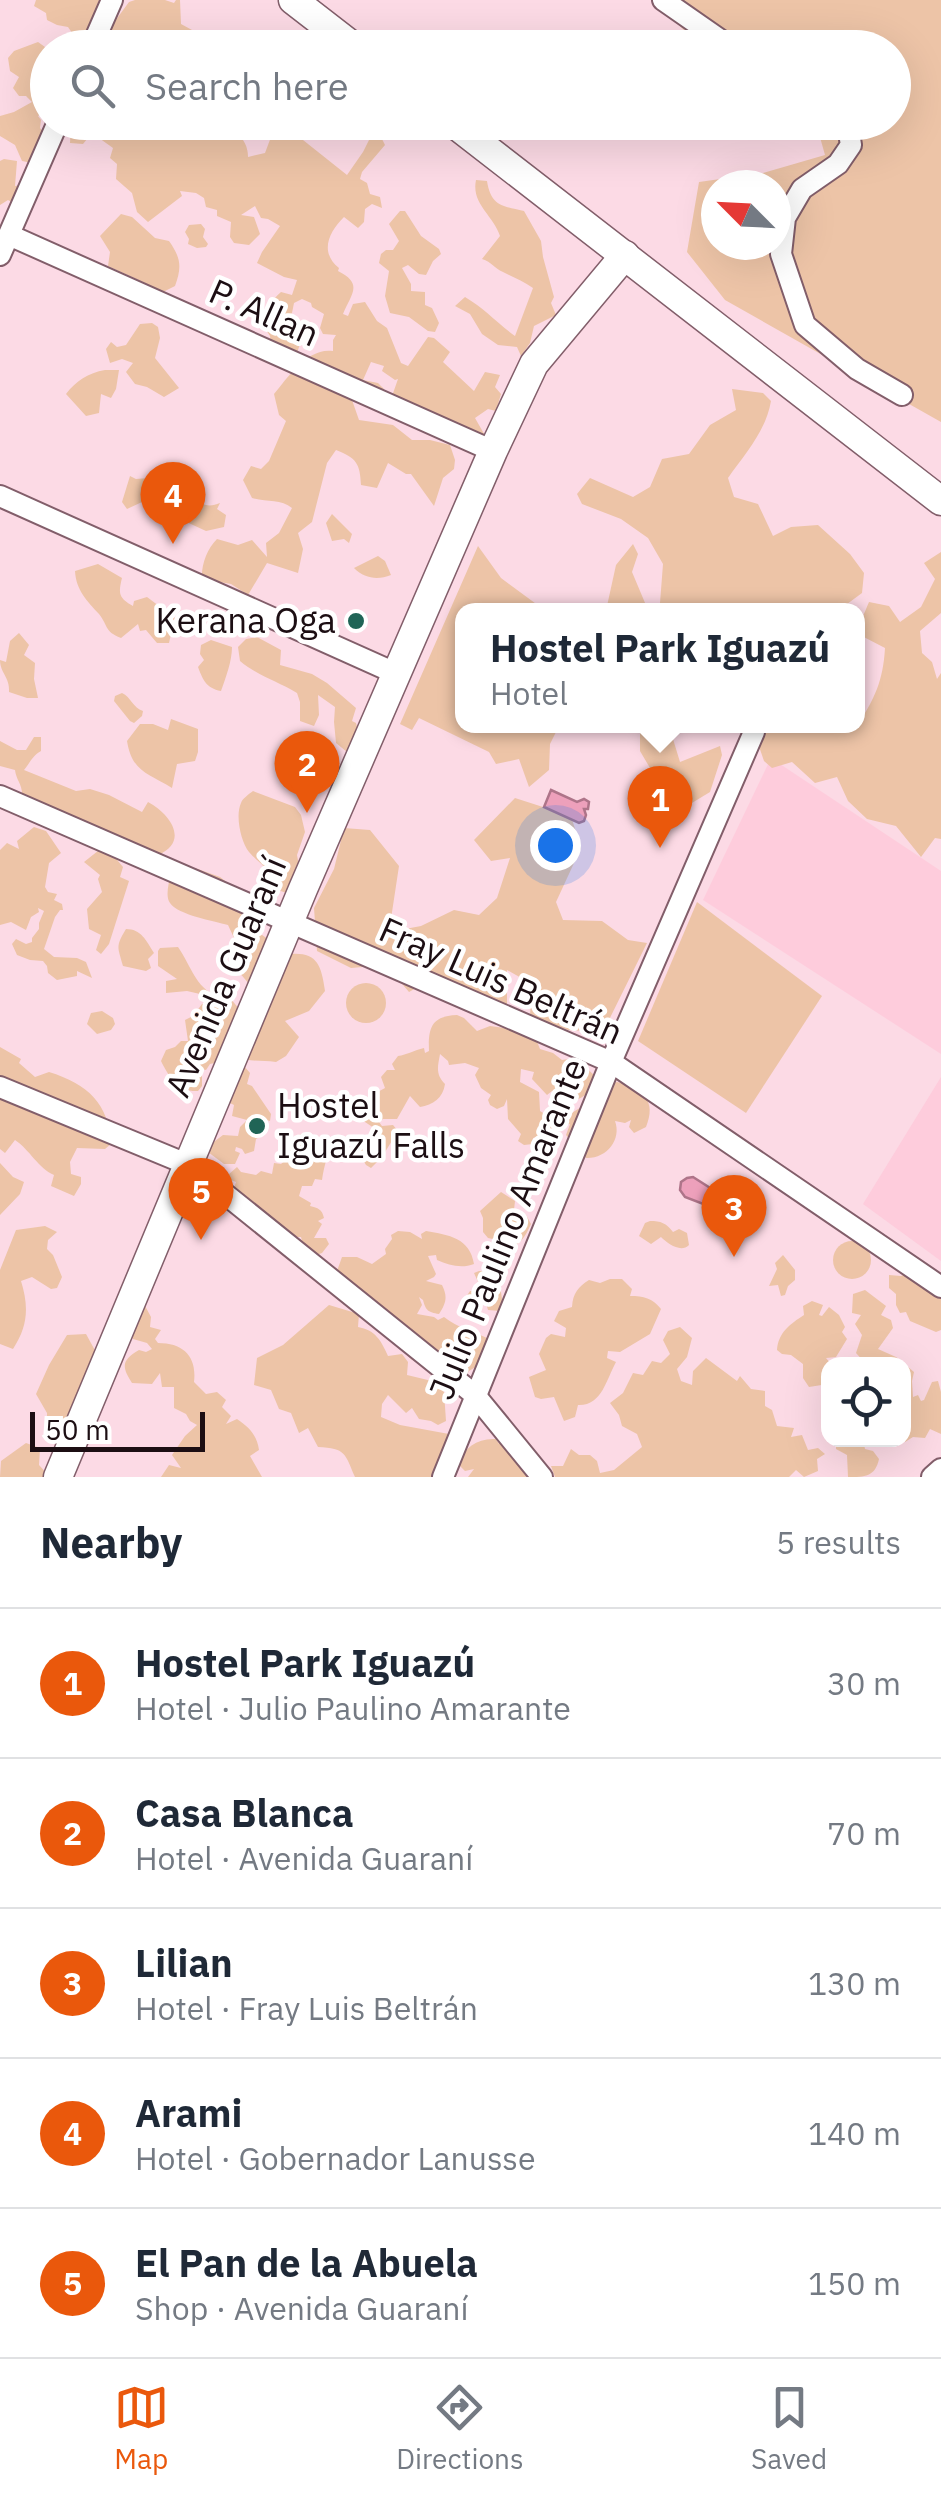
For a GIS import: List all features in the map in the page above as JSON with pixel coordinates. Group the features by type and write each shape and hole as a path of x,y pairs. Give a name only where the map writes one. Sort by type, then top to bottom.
{"main road":[{"path":"293,0 332,30"},
{"path":"475,140 941,501"},
{"name":"Avenida Guaraní","path":"58,1477 289,922 493,451 534,364 625,255"}],"street":[{"path":"99,30 112,0"},
{"path":"662,0 706,30"},
{"path":"4,245 50,140"},
{"path":"850,140 851,145 838,164 802,190 785,218 781,254 805,325 857,369 902,395"},
{"name":"P. Allan","path":"4,245 493,451"},
{"path":"0,496 395,673"},
{"name":"Julio Paulino Amarante","path":"442,1477 611,1062 754,733"},
{"name":"Fray Luis Beltrán","path":"0,796 611,1062 941,1287"},
{"path":"0,1087 188,1165 475,1396 542,1477"},
{"path":"932,1477 941,1469"}],"shaded area":[{"path":"36,0 99,0 89,30 57,25 34,6"},
{"path":"180,0 181,24 192,30 108,30 129,2"},
{"path":"652,0 941,0 941,422 725,300 687,252 701,182 701,260 791,260 791,170 773,170 825,155 821,140 911,140 911,30 684,30"},
{"path":"30,45 30,100 19,96 13,88 19,77 10,71 8,58"},
{"path":"30,103 30,140 47,140 32,163 22,161 15,145 0,136 0,116"},
{"path":"102,140 242,140 248,157 265,153 270,140 303,140 347,175 369,140 382,140 385,145 360,179 367,183 370,194 380,197 382,208 372,204 365,209 364,222 358,228 344,217 328,242 329,255 338,271 353,285 343,314 348,316 353,304 365,302 377,321 387,328 401,363 408,366 428,337 450,352 443,362 474,391 485,372 500,375 495,387 501,394 496,411 488,409 475,418 487,439 391,399 398,379 382,371 384,366 371,362 363,380 378,383 384,389 381,396 352,400 359,420 393,425 412,440 450,445 454,469 443,478 434,506 411,474 388,463 377,488 361,485 356,463 336,450 327,463 312,522 298,533 303,549 298,573 267,563 248,595 231,584 202,579 205,558 217,539 238,545 252,540 267,557 266,543 279,533 292,508 252,498 243,480 251,466 261,469 269,461 286,421 279,415 274,394 307,358 333,351 336,335 323,334 320,328 324,314 302,299 294,303 284,323 298,334 300,344 294,362 272,352 270,336 261,322 281,292 292,295 297,280 257,263 280,226 261,218 255,206 241,215 254,217 260,234 249,245 234,243 230,237 231,222 217,216 217,210 206,207 204,198 196,193 180,191 182,196 148,222 137,212 132,193 116,179 117,164 110,158 113,148"},
{"path":"0,161 17,161 15,186 27,184 15,204 8,200 0,205"},
{"path":"476,180 487,181 491,196 499,204 524,211 541,241 556,315 534,326 530,343 521,356 517,347 498,345 482,334 470,314 455,306 465,297 515,336 533,288 482,259 500,236 477,196"},
{"path":"400,211 405,211 421,236 441,254 426,275 408,265 402,268 411,291 425,292 425,305 432,308 439,323 435,332 409,317 390,313 385,296 389,271 379,263 381,254 393,250 399,241 389,224"},
{"path":"121,214 132,217 155,238 169,241 179,263 175,286 161,293 108,266 110,252 100,236"},
{"path":"201,224 208,244 197,248 188,244 185,232 189,225"},
{"path":"140,324 158,327 160,338 155,358 179,388 164,397 135,384 126,372 133,363 122,359 110,363 106,349 111,342 117,347 126,345"},
{"path":"105,370 119,370 116,389 111,398 101,394 99,413 86,416 66,394 83,378"},
{"path":"732,389 763,393 771,401 760,432 728,478 734,497 758,504 773,536 791,527 818,525 850,554 864,573 862,593 848,603 660,603 663,564 648,538 621,519 582,504 577,494 590,478 633,497 650,487 662,459 689,454 710,425 736,410"},
{"path":"130,476 161,477 187,493 190,488 202,504 220,503 217,509 226,515 224,527 206,531 180,519 169,523 164,509 142,502 127,509 122,502"},
{"path":"332,514 352,534 349,543 344,539 332,541 326,523"},
{"path":"633,544 638,554 632,572 645,603 608,603 616,565"},
{"path":"478,546 501,578 535,603 455,603 455,733 556,733 550,744 549,770 529,787 519,759 496,764 489,752 419,718 412,730 400,724"},
{"path":"941,552 941,613 920,631 922,653 932,662 937,679 941,673 941,839 935,838 921,857 896,826 867,819 848,801 837,777 815,783 792,762 772,768 764,761 754,733 865,733 865,713 877,689 885,648 865,638 865,611 869,602 889,606 900,622 921,607 935,579 924,563"},
{"path":"378,556 391,575 372,578 354,568"},
{"path":"98,564 122,578 121,595 128,603 133,606 134,601 147,597 175,618 172,622 177,628 169,643 157,643 146,630 140,631 138,624 121,638 109,631 83,595 76,578 75,571"},
{"path":"19,633 29,645 24,655 35,663 38,698 9,692 0,660 6,662 10,641"},
{"path":"257,637 281,650 280,665 312,674 356,708 352,721 360,739 347,752 336,743 335,707 318,695 319,715 314,726 300,721 297,693 240,661 238,647 246,639"},
{"path":"211,640 232,647 221,691 206,683 198,667 204,660 201,645"},
{"path":"122,693 143,711 134,723 114,701"},
{"path":"171,719 198,729 195,761 177,764 172,788 137,766 127,741 140,724 168,730"},
{"path":"640,733 671,733 680,762 720,746 722,755 710,792 682,809 663,790 640,751"},
{"path":"34,737 41,737 41,751 24,770 76,791 90,789 109,795 142,812 148,802 163,813 173,828 175,835 168,849 158,855 22,796 15,770 0,766 0,741 26,750"},
{"path":"771,758 941,871 941,1054 703,900"},
{"path":"551,790 577,802 589,802 588,809 584,809 584,821 579,823 544,807"},
{"path":"253,791 295,807 301,815 305,832 297,855 300,871 290,894 268,887 266,870 244,842 239,808"},
{"path":"515,798 571,816 581,848 556,902 563,920 602,921 628,940 647,943 603,1032 568,1030 530,1016 532,984 507,970 507,1007 427,982 409,992 386,965 351,968 317,951 314,908 334,869 344,828 370,830 399,866 389,932 421,926 454,910 479,915 497,898 510,858 491,861 474,840"},
{"path":"34,827 46,831 61,853 49,863 45,887 57,894 54,900 62,904 63,910 55,917 44,949 54,957 86,962 92,978 77,971 77,976 57,980 48,973 43,961 17,955 12,944 16,939 26,944 32,942 44,911 38,908 26,930 11,922 0,925 0,850 7,843 19,849 17,841"},
{"path":"108,843 123,867 120,877 129,881 109,944 101,954 96,950 101,935 89,929 87,909 102,892 100,875 84,862"},
{"path":"195,868 220,877 247,898 253,917 248,925 272,942 282,955 309,956 321,972 325,991 309,1011 285,1021 299,1037 286,1056 276,1062 245,1059 250,985 232,964 234,938 228,925 188,914 169,900 170,876 182,869"},
{"path":"697,902 822,996 746,1113 638,1041"},
{"path":"126,929 139,933 154,953 148,959 151,968 146,971 123,966 118,947"},
{"path":"178,947 196,979 212,994 166,993 166,981 177,979 158,966 158,951"},
{"path":"366,983 380,989 386,1003 380,1017 366,1023 352,1017 346,1003 352,989"},
{"path":"228,990 240,1010 223,1061 202,1069 202,1086 198,1091 185,1089 171,1078 161,1061 166,1050 188,1041 185,1020 202,1004 215,1003"},
{"path":"102,1011 115,1024 111,1030 97,1034 87,1024 91,1013"},
{"path":"457,1015 477,1031 490,1026 520,1030 517,1033 536,1039 540,1049 562,1060 576,1058 596,1077 594,1090 577,1100 565,1097 561,1105 554,1105 552,1091 547,1095 532,1079 534,1072 521,1069 520,1082 539,1092 540,1111 548,1116 552,1127 548,1135 524,1145 518,1141 521,1134 508,1119 507,1099 497,1109 490,1105 491,1095 481,1088 475,1075 479,1068 465,1063 449,1065 440,1054 438,1073 445,1084 440,1097 420,1107 410,1096 397,1119 379,1122 382,1126 393,1125 398,1131 371,1168 363,1160 367,1155 357,1154 356,1147 366,1143 373,1148 374,1128 362,1120 365,1117 354,1114 355,1102 368,1102 385,1088 381,1077 387,1070 395,1070 392,1064 398,1056 424,1048 425,1053 429,1051 433,1024"},
{"path":"0,1047 21,1059 19,1063 35,1077 49,1072 63,1077 85,1090 101,1107 111,1144 105,1149 77,1148 70,1162 71,1174 81,1177 81,1184 74,1196 51,1186 54,1175 15,1140 5,1153 0,1149"},
{"path":"244,1066 250,1073 247,1084 271,1114 270,1121 266,1120 254,1151 245,1154 236,1147 235,1151 240,1153 235,1164 224,1164 208,1152 211,1144 223,1135 238,1136 247,1120 232,1116 234,1105 228,1102"},
{"path":"941,1077 941,1261 863,1204"},
{"path":"617,1082 641,1092 649,1103 646,1127 634,1133 629,1127 631,1120 615,1121 616,1135 611,1147 586,1158 566,1135 570,1124 562,1126 565,1117 583,1106 587,1096"},
{"path":"305,1134 327,1153 322,1180 302,1186 299,1196 319,1209 324,1218 318,1221 322,1224 314,1238 326,1238 329,1244 316,1255 304,1248 301,1237 279,1247 262,1237 232,1195 236,1182 228,1175 237,1167 241,1172 256,1175 261,1171 272,1174 274,1163 281,1164 287,1159 293,1146 289,1142"},
{"path":"0,1163 24,1182 20,1194 0,1215"},
{"path":"693,1177 718,1193 711,1207 685,1197 680,1190 681,1182"},
{"path":"501,1192 515,1201 514,1210 526,1215 531,1224 514,1246 495,1246 497,1240 483,1232 480,1211"},
{"path":"650,1221 663,1223 673,1232 679,1229 687,1233 689,1245 678,1248 661,1237 651,1244 639,1236"},
{"path":"45,1226 57,1232 48,1240 47,1249 62,1277 57,1288 51,1289 32,1277 21,1281 26,1316 13,1349 0,1344 0,1270 16,1230"},
{"path":"398,1231 422,1239 421,1234 426,1231 450,1236 463,1243 472,1255 474,1264 464,1266 442,1262 436,1255 428,1256 436,1274 426,1281 442,1285 445,1300 439,1314 428,1310 419,1297 422,1305 417,1314 438,1320 444,1317 489,1339 482,1363 465,1378 440,1378 423,1361 412,1360 338,1279 342,1257 357,1257 372,1264 386,1254 391,1235"},
{"path":"852,1241 865,1247 871,1260 865,1273 852,1279 839,1273 833,1260 839,1247"},
{"path":"783,1255 795,1270 795,1280 781,1296 778,1285 769,1286 777,1269 775,1263"},
{"path":"921,1266 941,1279 941,1330 936,1332 910,1321 906,1312 900,1313 896,1294 889,1288 889,1275 901,1276"},
{"path":"489,1271 488,1281 500,1285 500,1311 488,1310 485,1300 472,1308 466,1297 479,1284 474,1273"},
{"path":"622,1279 632,1289 630,1296 647,1298 661,1309 650,1334 620,1352 608,1351 607,1358 616,1362 602,1391 593,1401 578,1405 575,1417 564,1421 554,1397 535,1397 529,1377 546,1370 539,1354 546,1338 551,1334 565,1337 566,1328 554,1321 559,1311 572,1307 577,1291 589,1280 600,1283"},
{"path":"865,1290 886,1306 881,1315 891,1320 893,1328 878,1349 896,1357 860,1357 856,1353 862,1335 855,1324 861,1315 852,1313 853,1294"},
{"path":"812,1301 823,1305 819,1315 822,1316 829,1307 839,1315 847,1339 836,1357 821,1357 821,1385 809,1387 803,1378 803,1364 777,1350 782,1334 804,1315 803,1306"},
{"path":"144,1304 151,1317 150,1327 161,1330 155,1339 158,1343 187,1353 193,1365 194,1382 206,1394 217,1392 226,1400 222,1407 231,1416 226,1424 237,1419 252,1432 259,1450 250,1456 262,1477 161,1477 169,1465 181,1468 172,1455 197,1425 174,1408 174,1387 162,1387 160,1373 152,1384 132,1383 126,1372 129,1357 139,1350 152,1349 133,1339"},
{"path":"329,1305 359,1314 358,1327 377,1337 388,1356 402,1354 408,1362 407,1375 432,1381 444,1392 446,1421 438,1425 419,1419 412,1408 406,1413 388,1395 382,1404 381,1417 400,1425 449,1434 433,1477 355,1477 343,1454 318,1447 308,1428 299,1433 291,1413 279,1409 271,1390 254,1385 257,1358 283,1345"},
{"path":"680,1327 692,1338 687,1357 677,1369 681,1381 692,1385 693,1371 706,1358 737,1381 740,1376 751,1389 765,1391 765,1406 772,1410 777,1426 794,1428 791,1437 802,1435 808,1450 818,1448 825,1454 817,1459 818,1471 804,1477 796,1470 789,1477 555,1477 551,1466 563,1466 571,1449 579,1455 590,1455 597,1461 600,1473 614,1470 642,1447 637,1434 622,1426 610,1403 623,1393 633,1373 643,1375 652,1361 661,1363 670,1354 663,1340 668,1331"},
{"path":"86,1334 103,1365 73,1435 47,1429 47,1413 36,1394 67,1335"},
{"path":"911,1370 913,1397 918,1395 924,1400 932,1382 938,1381 941,1392 941,1434 930,1429 925,1438 913,1437"},
{"path":"500,1437 537,1452 545,1468 537,1477 468,1477 474,1469 465,1471 458,1464 464,1453 483,1440 496,1439 499,1444"},
{"path":"26,1443 40,1448 39,1465 50,1477 0,1477 1,1461"},
{"path":"865,1447 879,1459 872,1473 848,1477 847,1455 836,1449"}],"place":[{"name":"Arami","path":"173,544"},
{"name":"Kerana Oga","path":"356,621"},
{"name":"Casa Blanca","path":"307,813"},
{"name":"Hostel Park Iguazú","path":"660,848"},
{"name":"Hostel Iguazú Falls","path":"257,1126"},
{"name":"El Pan de la Abuela","path":"201,1240"},
{"name":"Lilian","path":"734,1257"}]}
